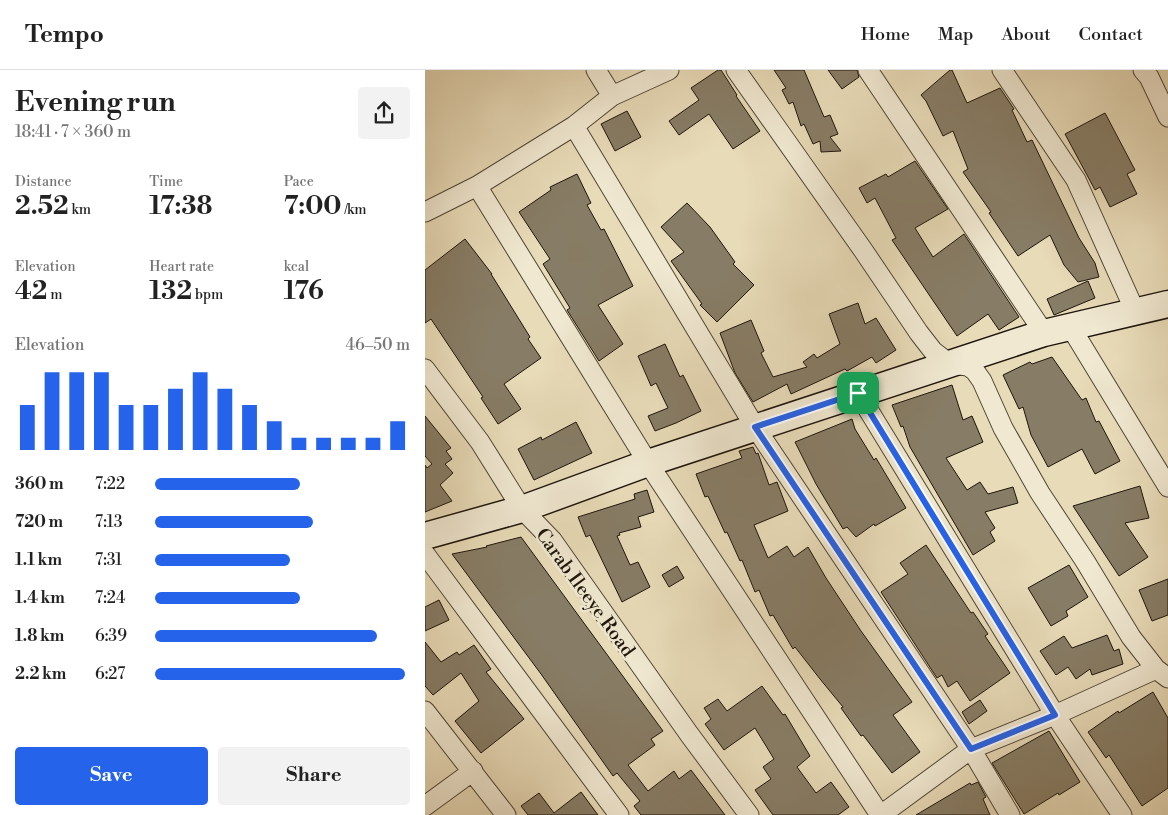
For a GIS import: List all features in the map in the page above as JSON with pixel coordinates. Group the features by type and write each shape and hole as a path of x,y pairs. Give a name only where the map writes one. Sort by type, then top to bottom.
{"street":[{"path":"596,70 612,96"},
{"path":"425,212 477,186 574,126 612,96 669,70"},
{"path":"477,186 647,462 880,815 971,749 1162,673 1131,637 1085,561 1040,493 1003,428 982,380 968,366 950,364 933,351 736,70"},
{"path":"868,70 1045,333"},
{"path":"1002,70 1076,180 1135,311"},
{"path":"1143,70 1149,77 1168,117"},
{"path":"574,126 755,427 971,749 1010,815"},
{"path":"425,536 522,509 647,462 1045,333 1168,304"},
{"path":"1070,326 1168,487"},
{"name":"Carab Ileeye Road","path":"425,369 480,442 522,509 552,540 689,734 749,815"},
{"path":"858,393 1055,715 1121,815"},
{"path":"425,554 619,815"},
{"path":"425,711 506,815"},
{"path":"425,806 473,771"}],"building":[{"path":"718,70 721,70 760,131 733,149 709,114 679,135 669,121 699,100 691,88"},
{"path":"774,70 804,70 824,117 830,115 838,134 830,137 841,151 821,152 820,141 813,144 804,124 801,126 793,102 789,104 782,90 786,88"},
{"path":"828,70 857,70 859,77 842,89"},
{"path":"952,70 967,103 1000,88 1014,109 1012,110 1027,142 1032,140 1079,238 1095,263 1099,277 1078,282 1064,265 1050,235 1018,256 989,213 991,212 963,172 968,169 953,131 943,136 926,101 921,95"},
{"path":"627,111 641,137 615,151 601,124"},
{"path":"1105,113 1135,170 1127,174 1137,194 1110,207 1100,187 1095,190 1065,134"},
{"path":"915,161 948,209 915,228 933,257 964,234 1019,317 999,330 988,314 957,336 892,240 896,238 875,198 867,203 859,188 886,174 888,177"},
{"path":"577,174 591,203 587,205 601,230 604,229 633,286 598,305 623,344 599,361 567,310 570,308 543,264 550,259 519,212 551,190 550,187"},
{"path":"687,203 710,227 735,262 733,264 754,285 717,322 700,305 702,304 671,261 684,252 661,227"},
{"path":"465,239 492,274 530,337 528,339 541,358 504,384 521,409 498,424 481,398 483,397 431,319 425,323 425,270"},
{"path":"1088,281 1095,298 1054,315 1047,299"},
{"path":"858,303 865,324 876,318 896,350 876,363 872,357 847,371 845,369 791,394 787,384 753,402 735,373 720,333 751,320 764,351 761,353 773,377 807,367 803,362 814,354 817,358 840,344 829,314"},
{"path":"665,344 680,377 683,375 701,411 655,431 648,416 668,408 656,383 651,386 638,356"},
{"path":"1052,357 1082,400 1086,398 1096,422 1099,421 1120,461 1095,474 1082,449 1048,467 1031,435 1023,407 1019,409 1003,375 1030,362 1032,364"},
{"path":"952,385 963,420 972,416 983,442 946,458 967,490 980,482 988,494 1013,487 1018,503 985,512 995,528 990,532 995,541 973,555 910,447 903,426 901,427 892,405"},
{"path":"425,416 451,448 446,451 452,459 445,464 453,473 440,485 452,501 425,512 425,465 427,468 432,464 425,456"},
{"path":"852,419 855,429 874,460 876,458 906,508 875,526 874,524 856,537 847,527 843,529 816,484 795,442"},
{"path":"576,422 592,453 534,480 518,449 541,437 542,440"},
{"path":"753,447 756,454 758,453 769,485 777,482 788,511 754,525 768,558 787,546 794,557 808,547 861,631 912,702 893,715 920,752 892,773 863,735 861,736 841,708 843,707 795,647 793,649 773,615 770,616 759,590 755,592 742,560 740,561 727,532 725,533 708,496 705,497 696,474 742,458 739,451"},
{"path":"1140,486 1149,518 1125,523 1148,557 1119,576 1073,506"},
{"path":"647,490 654,512 638,517 641,527 619,533 620,535 617,536 630,565 638,562 650,587 622,602 590,535 586,537 578,517 635,499 634,494"},
{"path":"521,537 663,731 651,739 655,745 628,765 648,791 674,771 679,779 691,770 725,815 641,815 634,806 640,801 617,773 613,776 541,674 452,554 487,547"},
{"path":"926,545 971,613 973,612 988,634 985,636 1010,673 970,701 957,681 948,687 942,675 937,678 881,592 908,574 900,563"},
{"path":"1069,565 1088,597 1066,611 1068,616 1051,626 1028,588"},
{"path":"677,566 684,578 669,587 662,575"},
{"path":"1168,579 1168,615 1152,621 1139,590"},
{"path":"439,600 449,620 425,631 425,607"},
{"path":"1107,635 1114,651 1119,649 1123,664 1092,675 1090,669 1076,679 1068,667 1056,675 1040,651 1064,636 1072,648"},
{"path":"425,642 441,662 457,652 459,655 474,645 491,669 486,672 524,719 481,753 455,721 479,701 461,673 433,695 425,686"},
{"path":"762,686 783,715 785,714 810,756 797,767 816,793 831,782 849,807 838,815 773,815 755,790 771,779 763,767 774,759 755,728 724,750 705,724 711,719 704,708 718,699 727,711"},
{"path":"1153,692 1168,718 1168,788 1142,806 1109,755 1106,758 1088,732 1118,711 1119,713"},
{"path":"980,700 987,711 969,724 962,712"},
{"path":"1049,731 1080,782 1024,814 992,763"},
{"path":"978,782 986,797 983,799 990,815 916,815 970,783 971,785"},
{"path":"581,792 598,815 528,815 521,806 539,793 554,813"}],"route":[{"path":"858,393 1055,715 971,749 755,427 858,393"}]}
